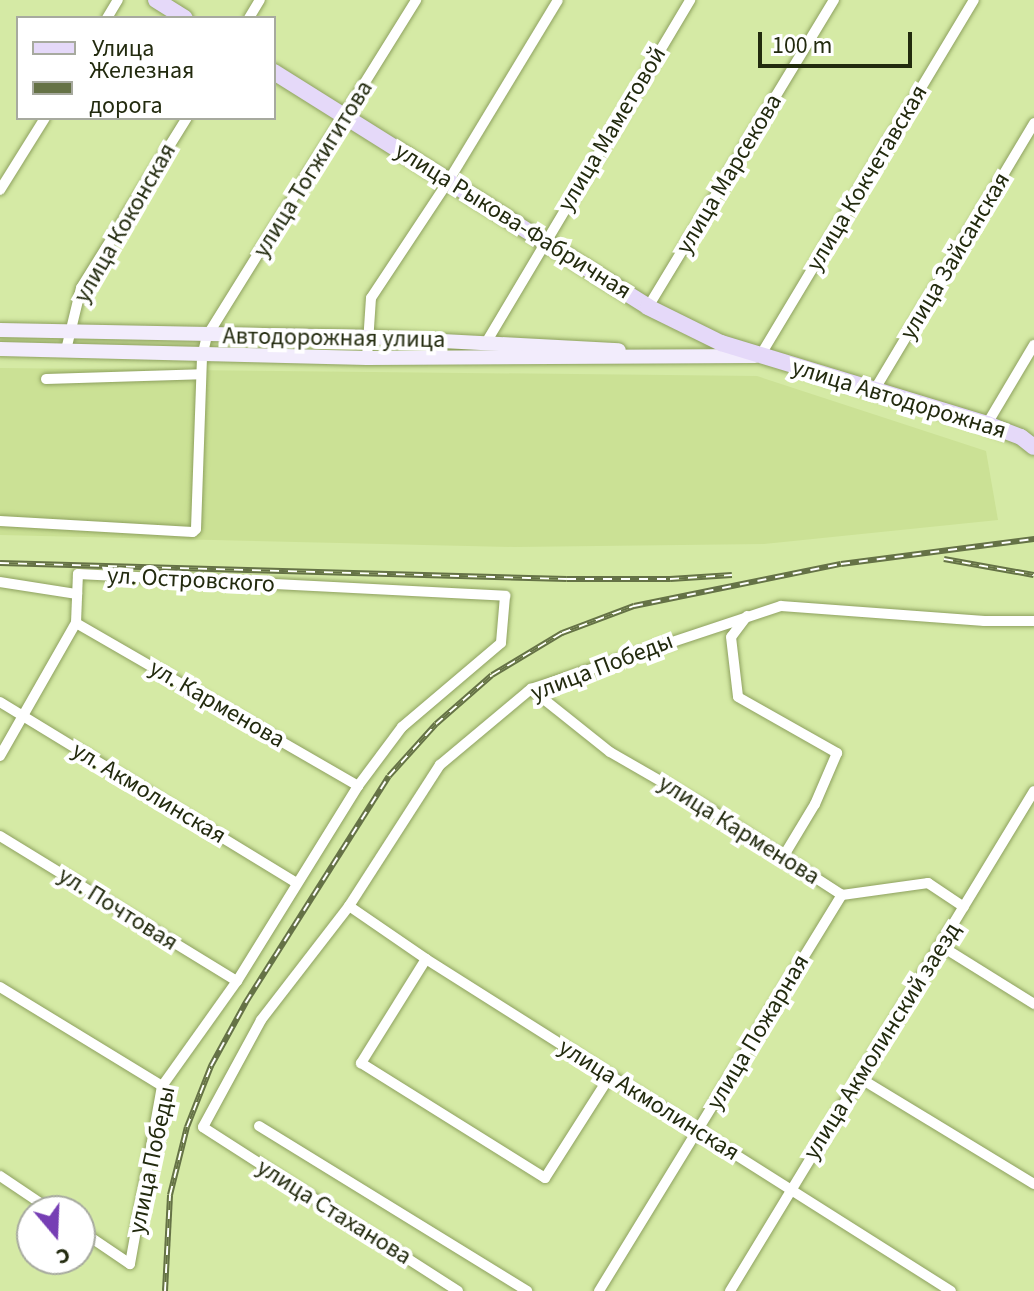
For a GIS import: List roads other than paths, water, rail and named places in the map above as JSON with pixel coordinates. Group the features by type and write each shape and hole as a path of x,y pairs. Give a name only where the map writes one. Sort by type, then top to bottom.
{"main road":[{"path":"156,0 182,16"},
{"name":"улица Рыкова-Фабричная","path":"276,73 648,307 721,343 760,356"},
{"name":"Автодорожная улица","path":"0,330 487,341 666,356"},
{"name":"Автодорожная улица","path":"0,349 202,357 760,356"},
{"name":"улица Автодорожная","path":"760,356 987,424 1021,437 1034,447"}],"street":[{"name":"улица Тогжигитова","path":"0,521 193,532 197,525 202,357 207,336 347,116 416,0"},
{"path":"367,358 371,298 449,180 558,0"},
{"name":"улица Маметовой","path":"487,341 690,0"},
{"name":"улица Марсекова","path":"648,307 834,0"},
{"name":"улица Кокчетавская","path":"760,356 974,0"},
{"path":"0,190 44,120"},
{"name":"улица Коконская","path":"66,350 81,288 186,120"},
{"name":"улица Зайсанская","path":"875,389 1034,123"},
{"path":"251,336 251,356"},
{"path":"987,424 1034,345"},
{"path":"46,379 201,374"},
{"name":"ул. Островского","path":"0,756 76,623 78,574 505,596"},
{"path":"0,582 77,594"},
{"name":"улица Победы","path":"96,1241 130,1264 162,1086 237,981 358,786 402,727 501,643 505,596"},
{"name":"улица Победы","path":"209,1133 203,1124 261,1020 349,906 440,765 531,689 781,606 984,621 1034,621"},
{"path":"748,615 731,637 738,697 837,753 815,804 783,857"},
{"name":"ул. Карменова","path":"76,623 358,786"},
{"name":"улица Карменова","path":"531,689 610,752 842,895 928,883 964,907"},
{"name":"ул. Акмолинская","path":"0,702 297,883"},
{"name":"улица Акмолинский заезд","path":"730,1291 1034,791"},
{"name":"ул. Почтовая","path":"0,836 237,981"},
{"name":"улица Пожарная","path":"599,1291 842,895"},
{"name":"улица Акмолинская","path":"349,906 426,959 951,1291"},
{"path":"941,946 1034,1004"},
{"path":"426,959 361,1063 545,1178 610,1076"},
{"path":"0,987 162,1086"},
{"path":"858,1077 1034,1184"},
{"path":"259,1126 527,1291"},
{"name":"улица Стаханова","path":"209,1133 458,1291"},
{"path":"0,1176 28,1195"}],"railway":[{"path":"165,1291 170,1195 187,1127 211,1066 246,1002 389,776 436,724 492,675 562,633 634,606 841,564 1034,539"},
{"path":"944,559 1034,575"},
{"path":"0,563 567,579 670,579 732,575"}]}
